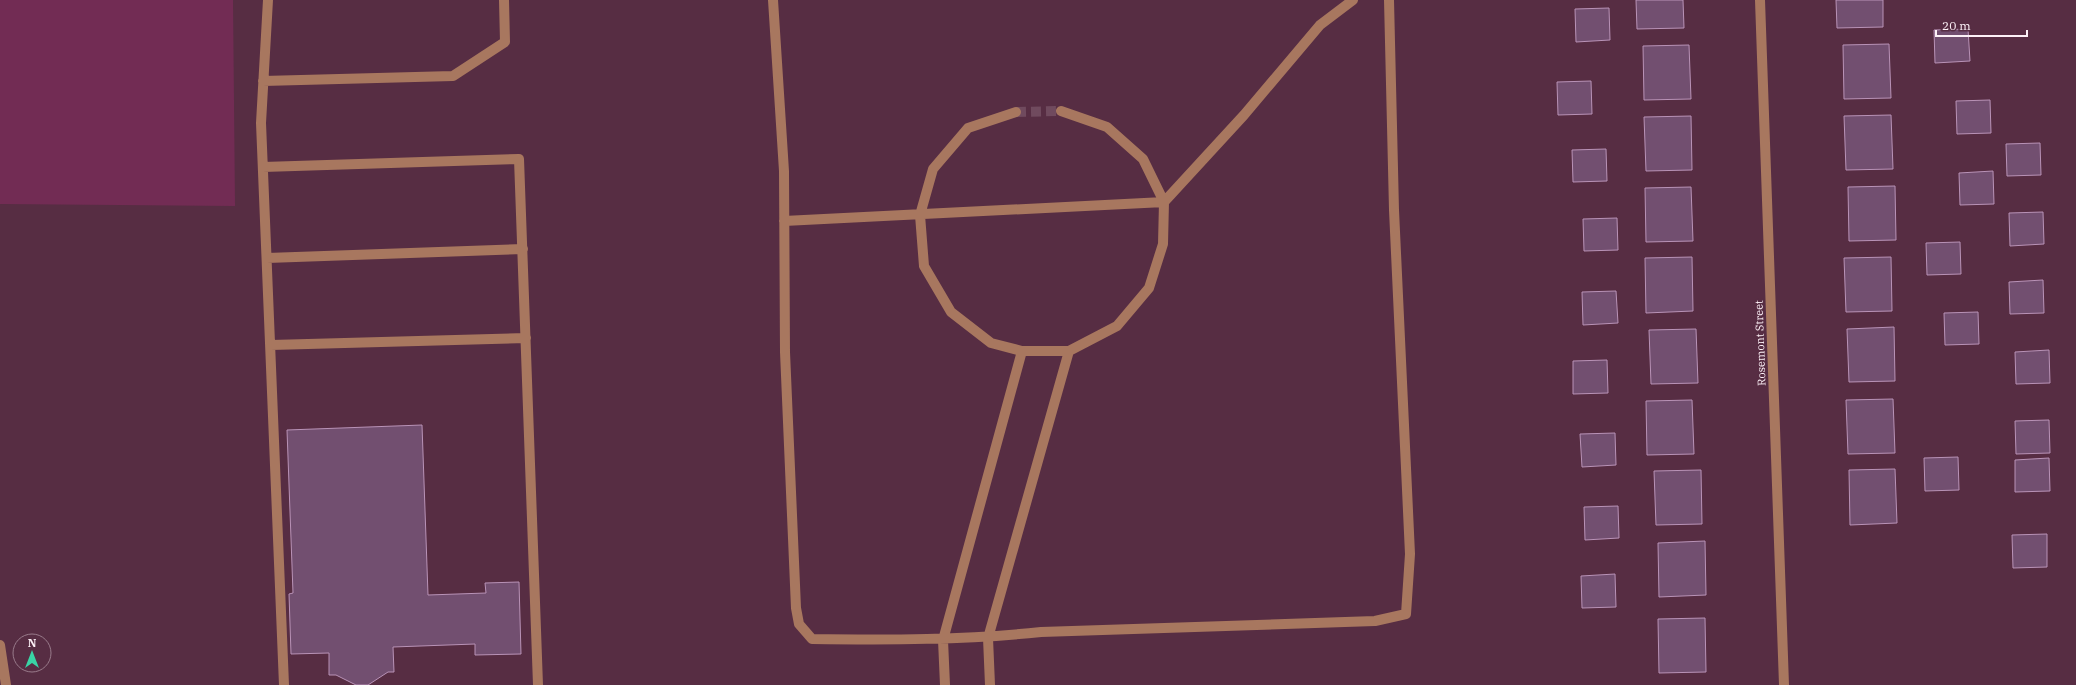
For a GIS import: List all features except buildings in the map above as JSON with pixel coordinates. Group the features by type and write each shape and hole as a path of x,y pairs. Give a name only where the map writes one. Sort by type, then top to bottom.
{"street":[{"path":"268,0 261,123 284,685"},
{"path":"263,81 452,76 505,42 504,0"},
{"path":"773,0 784,171 785,352 796,608 798,624 812,638 943,640 988,638 1041,632 1374,621 1406,614 1410,554 1394,210 1389,0"},
{"path":"784,221 1164,202 1244,115 1320,24 1353,0"},
{"name":"Rosemont Street","path":"1760,0 1784,685"},
{"path":"1016,112 968,128 933,169 920,215 924,266 951,312 991,343 1022,350 1069,351 1117,326 1149,288 1162,244 1164,202 1143,159 1112,131 1107,127 1061,111"},
{"path":"263,167 519,159 538,685"},
{"path":"267,258 523,249"},
{"path":"271,345 526,338"},
{"path":"945,685 943,640 1022,350"},
{"path":"990,685 988,638 1069,351"},
{"path":"0,645 6,685"}],"shaded area":[{"path":"0,0 233,0 235,206 0,204"}],"tunnel":[{"path":"1016,112 1061,111"}]}
